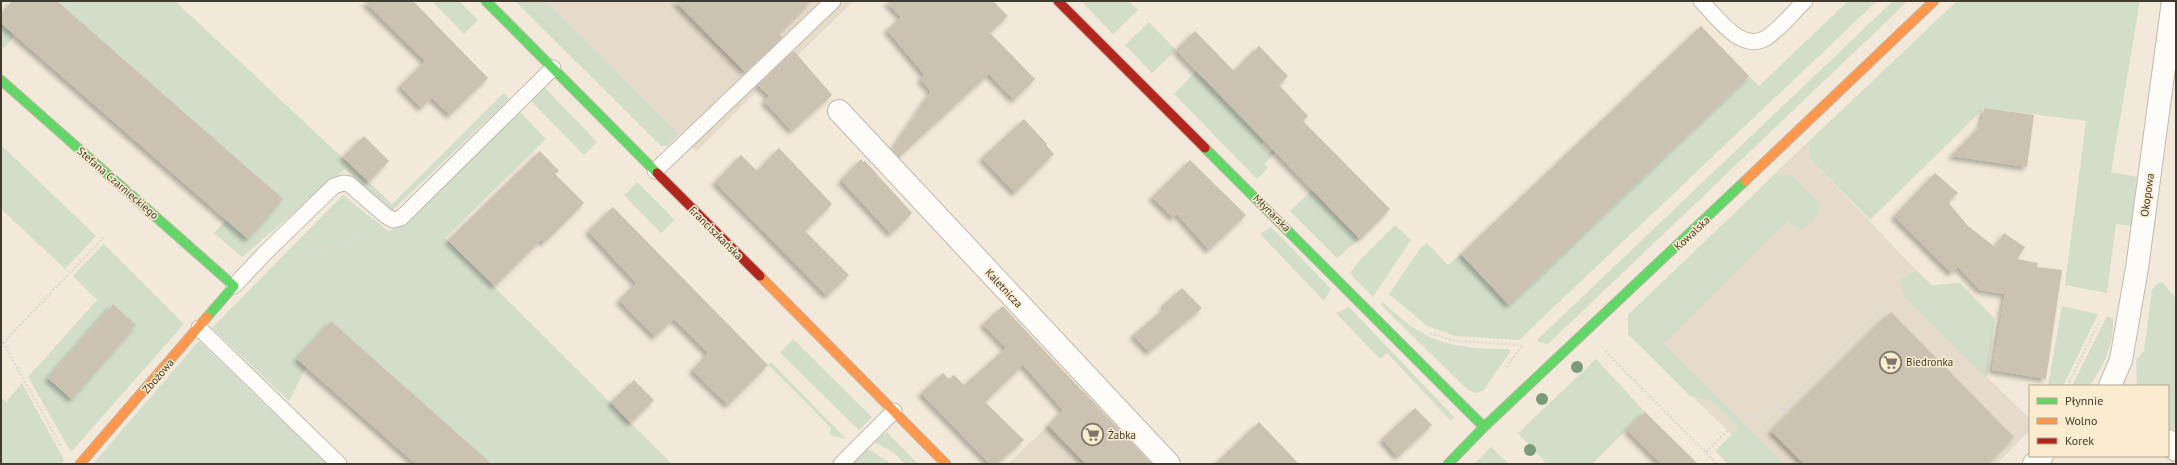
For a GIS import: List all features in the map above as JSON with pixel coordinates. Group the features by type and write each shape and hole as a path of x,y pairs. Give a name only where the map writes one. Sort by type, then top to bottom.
{"street":[{"name":"Franciszkańska","path":"486,1 946,464"},
{"name":"Młynarska","path":"1058,1 1484,427"},
{"name":"Kowalska","path":"1448,464 1484,427 1587,332 1934,1"},
{"name":"Okopowa","path":"2113,385 2121,360 2137,268 2173,1"},
{"name":"Stefana Czarnieckiego","path":"1,80 234,286"},
{"name":"Kaletnicza","path":"839,111 1169,464"},
{"name":"Zbożowa","path":"80,464 234,286"},
{"path":"2169,442 2176,450"}],"lane":[{"path":"655,171 833,1"},
{"path":"1701,1 1738,38 1750,42 1766,38 1804,1"},
{"path":"234,286 264,254 334,186 343,183 349,184 386,216 393,220 401,218 553,68"},
{"path":"199,328 339,464"},
{"path":"841,464 894,411"}],"path":[{"path":"264,254 275,264 385,229 393,220"},
{"path":"3,343 104,237"},
{"path":"1792,464 1759,431 1892,298"},
{"path":"1587,332 1706,452 1715,463"},
{"path":"1,339 63,450"},
{"path":"1706,452 1739,419 1783,407"},
{"path":"1783,407 1789,413"}],"shaded area":[{"path":"547,1 854,1 797,56 764,84 696,152"},
{"path":"1808,142 1810,159 1916,270 1900,280 1906,299 2029,418 2029,431 1997,464 1762,464 1628,334 1628,315"},
{"name":"Żabka","path":"1084,391 1145,454 1134,464 1008,464"}],"green space":[{"path":"57,1 175,1 392,204 504,93 509,99 392,211 345,169 242,257 214,233 226,220 248,238"},
{"path":"432,1 459,1 478,20 464,34"},
{"path":"515,1 547,1 679,134 668,146 661,146"},
{"path":"1081,1 1129,1 1138,10 1113,34"},
{"path":"1848,1 1877,1 1519,340 1456,336 1427,326 1389,294 1420,249 1427,243 1448,265 1461,254 1509,305 1749,76 1759,86"},
{"path":"1893,1 1908,1 1548,344 1536,341"},
{"path":"1957,1 2140,1 2111,172 2137,177 2131,226 2116,224 2107,293 2065,285 2086,121 1984,108 1870,220 1810,159 1808,142"},
{"path":"1149,22 1176,50 1152,73 1125,45"},
{"path":"1,23 15,35 4,48 1,45"},
{"path":"1196,71 1265,140 1261,145 1269,153 1273,148 1276,152 1264,164 1268,168 1257,179 1174,94"},
{"path":"544,87 597,142 584,155 530,100"},
{"path":"519,111 546,139 445,238 672,464 492,464 331,321 297,359 306,367 289,401 212,328 343,195 388,231 403,225"},
{"path":"1,145 96,236 65,269 1,209"},
{"path":"1777,173 1793,176 1816,199 1820,208 1816,219 1808,226 1800,229 1787,221 1664,343 1784,464 1728,464 1715,451 1738,428 1711,401 1690,396 1628,334 1628,315"},
{"path":"637,182 675,220 661,233 624,195"},
{"path":"1312,190 1360,239 1337,258 1290,211"},
{"path":"1395,225 1411,240 1373,297 1350,273 1360,260"},
{"path":"1271,227 1331,289 1324,301 1260,234"},
{"path":"104,244 184,324 71,452 28,377 97,300 73,276","holes":["112,305 136,325 71,399 48,378"]},
{"path":"1916,270 1932,285 1960,283 1995,319 1987,378 1906,299 1899,280"},
{"path":"2162,282 2176,298 2176,429 2169,430 2169,385 2137,385 2136,360 2144,351 2152,290 2157,284"},
{"path":"1383,302 1412,327 1440,341 1471,347 1509,349 1510,352 1483,391 1475,393 1468,390 1381,305"},
{"path":"2062,306 2098,314 2063,385 2048,385"},
{"path":"1349,307 1454,417 1451,421 1387,353 1380,359 1336,313"},
{"path":"2107,316 2113,319 2110,346 2099,371 2090,385 2072,385"},
{"path":"793,339 872,417 859,430 780,353"},
{"path":"199,341 327,464 93,464"},
{"path":"1596,359 1645,412 1592,464 1547,464 1518,433"},
{"path":"771,362 846,439 830,435 831,428 768,365"},
{"path":"22,383 64,460 60,464 1,464 1,397 6,402"},
{"path":"887,432 918,464 905,464 893,452 874,442"},
{"path":"1491,447 1509,464 1474,464"},
{"path":"868,449 891,464 850,464"}],"building":[{"path":"12,1 57,1 283,199 248,239 1,23 1,14"},
{"path":"364,1 413,1 488,78 450,115 432,98 421,108 400,86 425,61"},
{"path":"675,1 811,1 779,33 782,37 745,72"},
{"path":"886,1 993,1 1008,16 990,33 1035,79 1014,100 989,74 899,157 892,149 931,91 920,79 925,75 887,30 901,17"},
{"path":"1701,26 1749,76 1509,305 1461,254"},
{"path":"1195,31 1234,71 1259,46 1288,76 1279,85 1308,116 1303,121 1390,209 1360,239 1176,50"},
{"path":"794,51 832,95 792,131 764,101 769,96 758,85"},
{"path":"1984,108 2034,115 2027,167 1951,156 1981,125"},
{"path":"1024,119 1054,154 1015,193 982,158"},
{"path":"364,136 389,161 369,182 343,157"},
{"path":"779,148 832,204 805,231 849,275 827,296 715,182 741,155 757,171"},
{"path":"540,151 559,171 555,174 584,203 544,243 541,240 495,286 448,240"},
{"path":"861,159 863,162 865,161 912,213 891,234 841,180"},
{"path":"1190,160 1246,215 1209,250 1177,214 1173,218 1152,197"},
{"path":"1935,173 1958,193 1948,202 1968,226 1995,247 2004,233 2025,247 2017,259 2038,263 2037,267 2062,270 2046,379 1992,370 2005,294 1980,290 1958,267 1951,273 1894,216"},
{"path":"613,207 768,365 728,405 692,370 708,353 674,319 655,337 619,300 636,283 588,231"},
{"path":"1182,288 1202,308 1149,352 1133,335 1165,308 1163,305"},
{"path":"113,304 136,325 72,399 48,378"},
{"path":"1003,306 1152,464 1086,464 1048,425 1063,410 1023,365 985,402 1024,440 997,464 990,464 921,393 943,373 949,379 954,375 964,385 1006,348 983,324"},
{"name":"Biedronka","path":"1891,312 2014,437 1987,464 1804,464 1771,431"},
{"path":"331,321 492,464 416,464 297,359"},
{"path":"634,380 654,400 631,423 611,402"},
{"path":"1415,408 1432,425 1398,457 1382,439"},
{"path":"1645,412 1698,464 1661,464 1627,430"},
{"path":"1259,422 1299,464 1215,464"}],"traffic: fast":[{"path":"486,1 657,173"},
{"path":"1,80 234,286 207,317"},
{"path":"1205,148 1484,427"},
{"path":"1448,464 1484,427 1745,181"}],"traffic: slow":[{"path":"1745,181 1934,1"},
{"path":"760,276 946,464"},
{"path":"80,464 207,317"}],"traffic: jam":[{"path":"1058,1 1205,148"},
{"path":"657,173 760,276"}],"place":[{"name":"Biedronka","path":"1890,362"},
{"name":"Żabka","path":"1093,435"}]}
